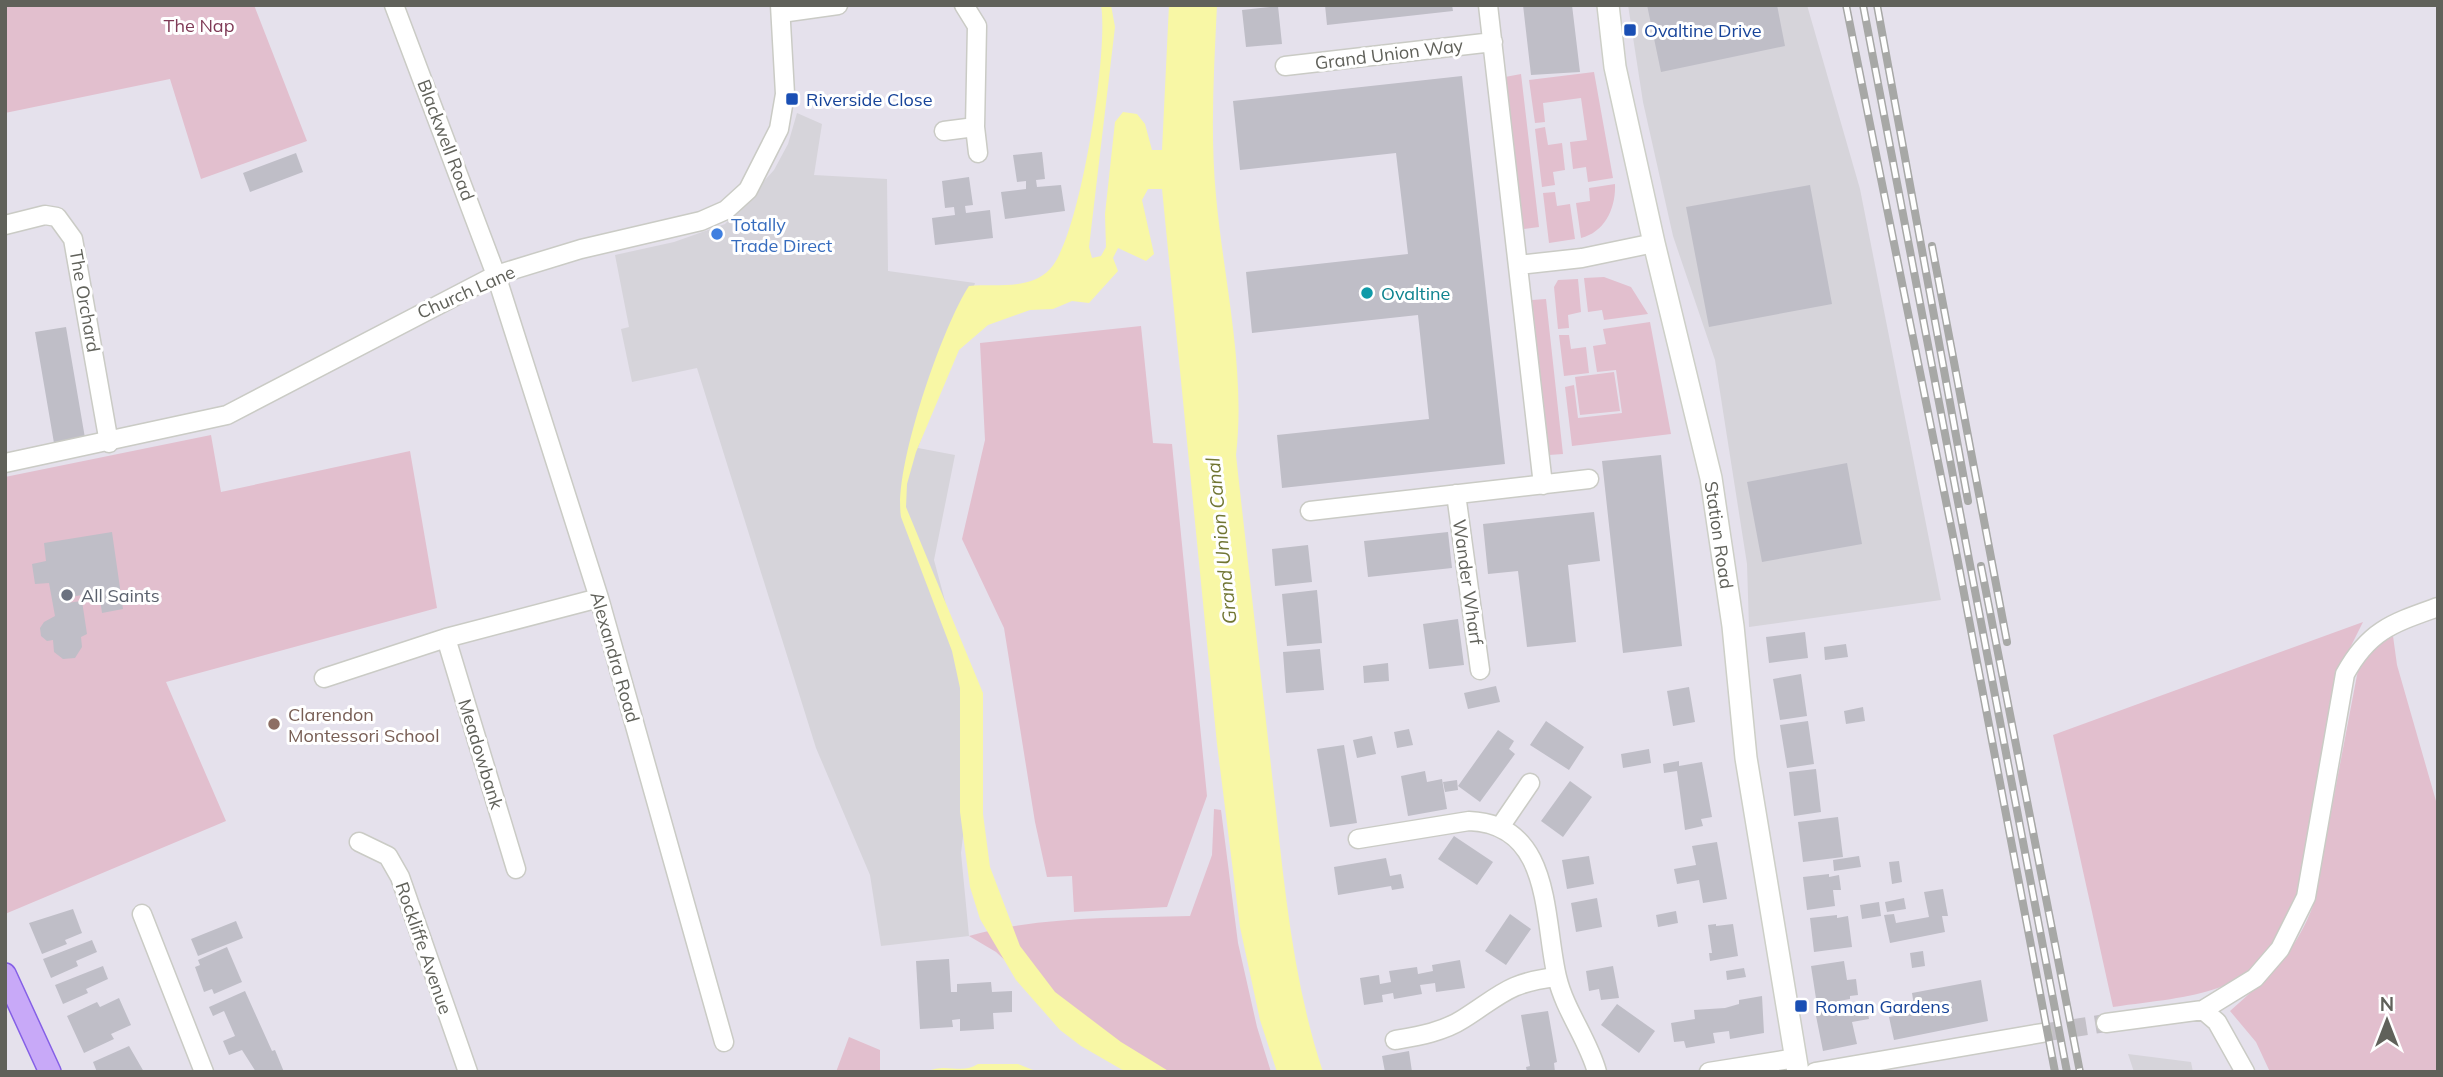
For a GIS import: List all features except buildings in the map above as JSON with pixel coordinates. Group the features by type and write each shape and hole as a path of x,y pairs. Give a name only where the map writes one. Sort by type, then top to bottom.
{"main road":[{"path":"5,974 50,1072"}],"street":[{"name":"Blackwell Road","path":"394,5 496,275"},
{"path":"780,9 838,5"},
{"path":"964,5 976,26 975,127 978,153"},
{"path":"1488,5 1543,485"},
{"name":"Station Road","path":"1608,5 1615,66 1654,243 1711,478 1724,552 1746,758 1797,1065"},
{"name":"Church Lane","path":"5,463 109,443 228,415 496,275 581,249 701,221 726,210 748,190 779,129 785,94 780,9"},
{"name":"Grand Union Way","path":"1285,66 1493,42"},
{"path":"944,131 975,127"},
{"name":"The Orchard","path":"5,225 45,215 57,217 74,239 109,443"},
{"path":"1518,265 1582,258 1654,243"},
{"name":"Alexandra Road","path":"496,275 599,598 724,1042"},
{"path":"1310,511 1589,479"},
{"name":"Wander Wharf","path":"1456,494 1480,670"},
{"path":"324,678 446,638 599,598"},
{"path":"2106,1023 2203,1010 2255,978 2280,949 2306,897 2345,674 2358,649 2380,629 2438,607"},
{"name":"Meadowbank","path":"446,638 516,869"},
{"path":"1500,827 1530,783"},
{"path":"1358,839 1469,821 1487,822 1500,827 1531,857 1542,882 1557,976 1566,1005 1597,1072"},
{"name":"Rockliffe Avenue","path":"359,842 377,848 388,856 400,877 468,1072"},
{"path":"142,914 204,1072"},
{"path":"1395,1040 1441,1030 1463,1019 1507,988 1557,976"},
{"path":"2203,1010 2217,1022 2245,1072"},
{"path":"1815,1072 2042,1033"},
{"path":"1709,1072 1797,1065"}],"shaded area":[{"path":"1628,5 1807,5 1860,189 1941,600 1749,627 1747,564 1715,360 1673,236 1643,102"},
{"path":"797,113 822,124 814,175 887,179 888,271 975,283 918,448 955,455 934,560 977,720 961,853 969,936 881,946 870,875 816,748 697,368 632,382 621,329 629,327 615,255 674,242 725,224 774,170 788,144"},
{"path":"2128,1054 2191,1062 2193,1072 2134,1072"}],"green space":[{"name":"The Nap","path":"5,5 254,5 307,141 201,179 170,79 5,113"},
{"path":"1594,72 1613,178 1588,182 1586,167 1573,169 1570,142 1587,140 1581,98 1543,103 1545,122 1535,123 1529,80"},
{"path":"1521,74 1539,227 1523,229 1505,77"},
{"path":"1545,127 1548,145 1562,143 1565,170 1553,172 1555,185 1542,187 1535,129"},
{"path":"1615,184 1611,210 1603,225 1581,238 1576,203 1590,201 1589,188"},
{"path":"1555,192 1557,206 1570,204 1575,239 1549,243 1543,193"},
{"path":"1604,277 1631,287 1648,314 1604,320 1602,310 1588,312 1584,278"},
{"path":"1578,279 1581,312 1568,315 1569,328 1558,329 1554,287 1558,280"},
{"path":"1546,299 1563,454 1549,455 1532,300"},
{"path":"1650,322 1671,434 1572,446 1565,387 1574,385 1578,418 1622,413 1616,370 1597,372 1593,346 1606,344 1603,329"},
{"path":"1141,326 1153,443 1172,444 1207,796 1167,907 1074,912 1072,876 1047,877 1035,822 1004,628 962,539 985,440 980,343"},
{"path":"1559,335 1569,335 1571,349 1586,347 1589,373 1564,376"},
{"path":"1614,372 1620,411 1580,415 1575,377"},
{"path":"211,435 221,492 410,451 437,608 166,682 226,821 5,914 5,477"},
{"path":"2363,622 2347,654 2298,898 2283,931 2267,955 2248,973 2226,985 2202,993 2113,1007 2053,735"},
{"path":"2393,636 2397,665 2438,808 2438,1072 2270,1072 2256,1042 2230,1011 2279,964 2306,923 2313,906 2358,670 2374,648"},
{"path":"1214,809 1221,810 1238,943 1257,1027 1271,1072 1126,1072 996,952 969,936 1051,921 1190,916 1212,855"},
{"path":"849,1037 880,1050 880,1072 836,1072"}],"water":[{"name":"Grand Union Canal","path":"1101,5 1111,5 1115,27 1089,247 1092,258 1101,256 1106,247 1105,214 1115,122 1123,112 1137,114 1145,124 1152,150 1162,150 1169,5 1217,5 1213,100 1214,172 1236,358 1236,455 1290,929 1312,1037 1323,1072 1277,1072 1260,1020 1240,927 1217,744 1162,189 1148,189 1142,200 1154,254 1146,261 1118,248 1113,258 1118,271 1089,303 1072,301 1053,309 1030,310 988,325 959,350 916,452 907,484 906,507 983,693 983,814 990,867 1020,946 1055,992 1121,1042 1170,1072 1126,1072 1081,1046 1060,1030 1016,980 980,919 970,887 960,812 960,688 952,651 901,517 904,466 934,364 969,286 1012,285 1033,281 1050,269 1061,251 1072,221 1090,142 1101,61"},
{"path":"978,1064 1018,1064 1038,1072 927,1072"}],"tunnel":[{"path":"2042,1033 2106,1023"}],"railway":[{"path":"1846,5 1955,546 2055,1072"},
{"path":"1863,5 2067,1072"},
{"path":"1877,5 1968,501"},
{"path":"1932,246 2007,642"},
{"path":"1981,566 2080,1072"}],"place":[{"name":"Ovaltine Drive","path":"1630,30"},
{"name":"Riverside Close","path":"792,99"},
{"name":"Totally Trade Direct","path":"717,234"},
{"name":"Ovaltine","path":"1367,293"},
{"name":"All Saints","path":"67,595"},
{"name":"Clarendon Montessori School","path":"274,724"},
{"name":"Roman Gardens","path":"1801,1006"}]}
